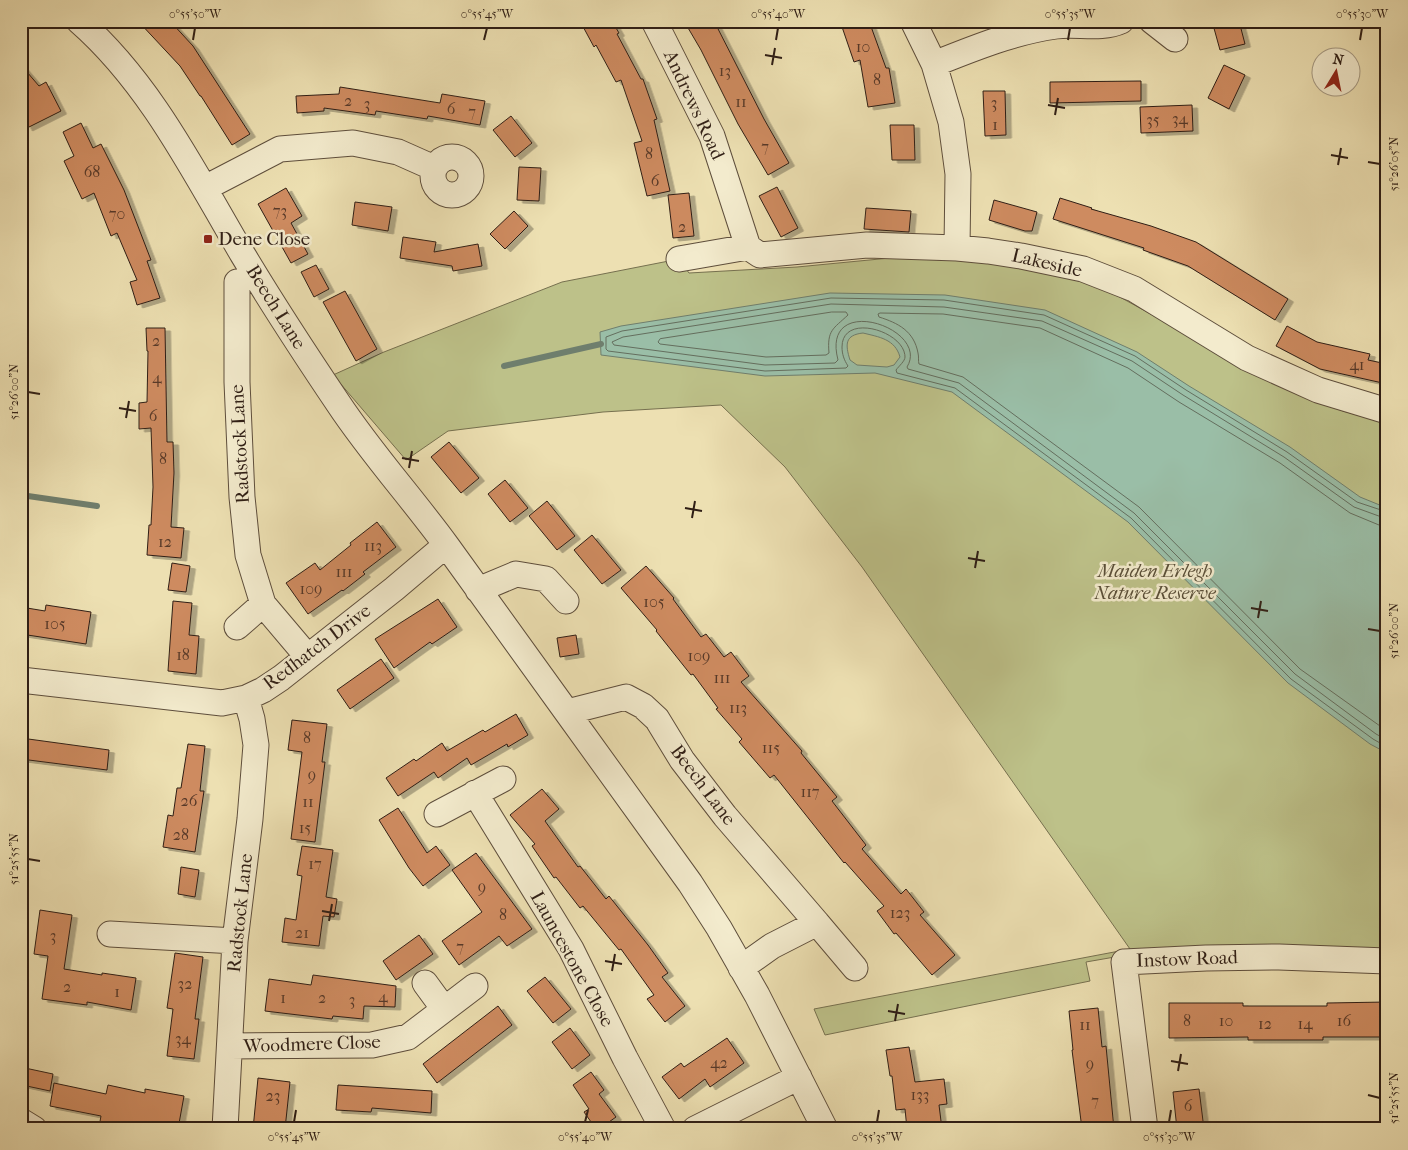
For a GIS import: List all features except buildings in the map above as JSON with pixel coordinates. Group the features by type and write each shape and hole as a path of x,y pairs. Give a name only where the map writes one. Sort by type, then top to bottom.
{"street":[{"name":"Beech Lane","path":"79,21 99,39 149,101 205,188 283,320 346,415 446,545 690,883 719,928 762,1003 825,1129"},
{"name":"Andrews Road","path":"654,21 712,136 748,247"},
{"path":"913,21 934,64 951,122 958,174 957,248"},
{"path":"934,64 1022,32 1058,26 1115,24 1121,21"},
{"path":"1152,21 1175,39"},
{"path":"205,188 280,149 353,143 398,152 434,168"},
{"name":"Lakeside","path":"679,259 748,247 760,255 867,245 988,250 1022,256 1082,269 1134,288 1247,358 1318,390 1387,411"},
{"name":"Radstock Lane","path":"237,282 237,382 242,497 248,555 263,604 307,656"},
{"name":"Redhatch Drive","path":"21,680 222,703 246,698 269,686 394,589 446,545"},
{"path":"478,590 516,574 546,579 566,600"},
{"path":"237,627 263,604"},
{"name":"Radstock Lane","path":"225,1129 235,941 250,820 256,746 252,719 246,698"},
{"name":"Beech Lane","path":"567,712 626,698 643,706 656,719 682,760 725,816 855,968"},
{"path":"437,814 503,779"},
{"name":"Launcestone Close","path":"475,793 571,949 624,1058 663,1129"},
{"path":"741,968 772,946 817,923"},
{"path":"110,934 235,941"},
{"name":"Instow Road","path":"1145,1129 1124,962 1279,957 1387,961"},
{"path":"425,983 444,1009"},
{"name":"Woodmere Close","path":"230,1046 372,1045 408,1037 475,986"},
{"path":"695,1129 799,1077"},
{"path":"21,1121 34,1129"}],"green space":[{"name":"Maiden Erlegh Nature Reserve","path":"890,258 986,261 1089,280 1285,388 1343,411 1387,423 1387,956 1132,954 1086,962 1090,981 825,1035 814,1009 1130,949 862,567 785,467 721,405 603,412 448,431 406,460 333,375 384,352 562,282 679,259 689,273 797,267"}],"water":[{"path":"830,293 945,295 1045,310 1137,352 1290,447 1360,497 1387,508 1387,753 1370,744 1288,683 1128,522 952,392 875,373 765,376 601,355 600,332 621,326","holes":["863,333 886,340 894,346 900,357 894,365 887,367 857,365 850,360 847,349 848,341 853,336"]}],"waterway":[{"path":"504,366 601,344"},
{"path":"21,495 97,506"}],"place":[{"name":"Dene Close","path":"208,239"}]}
